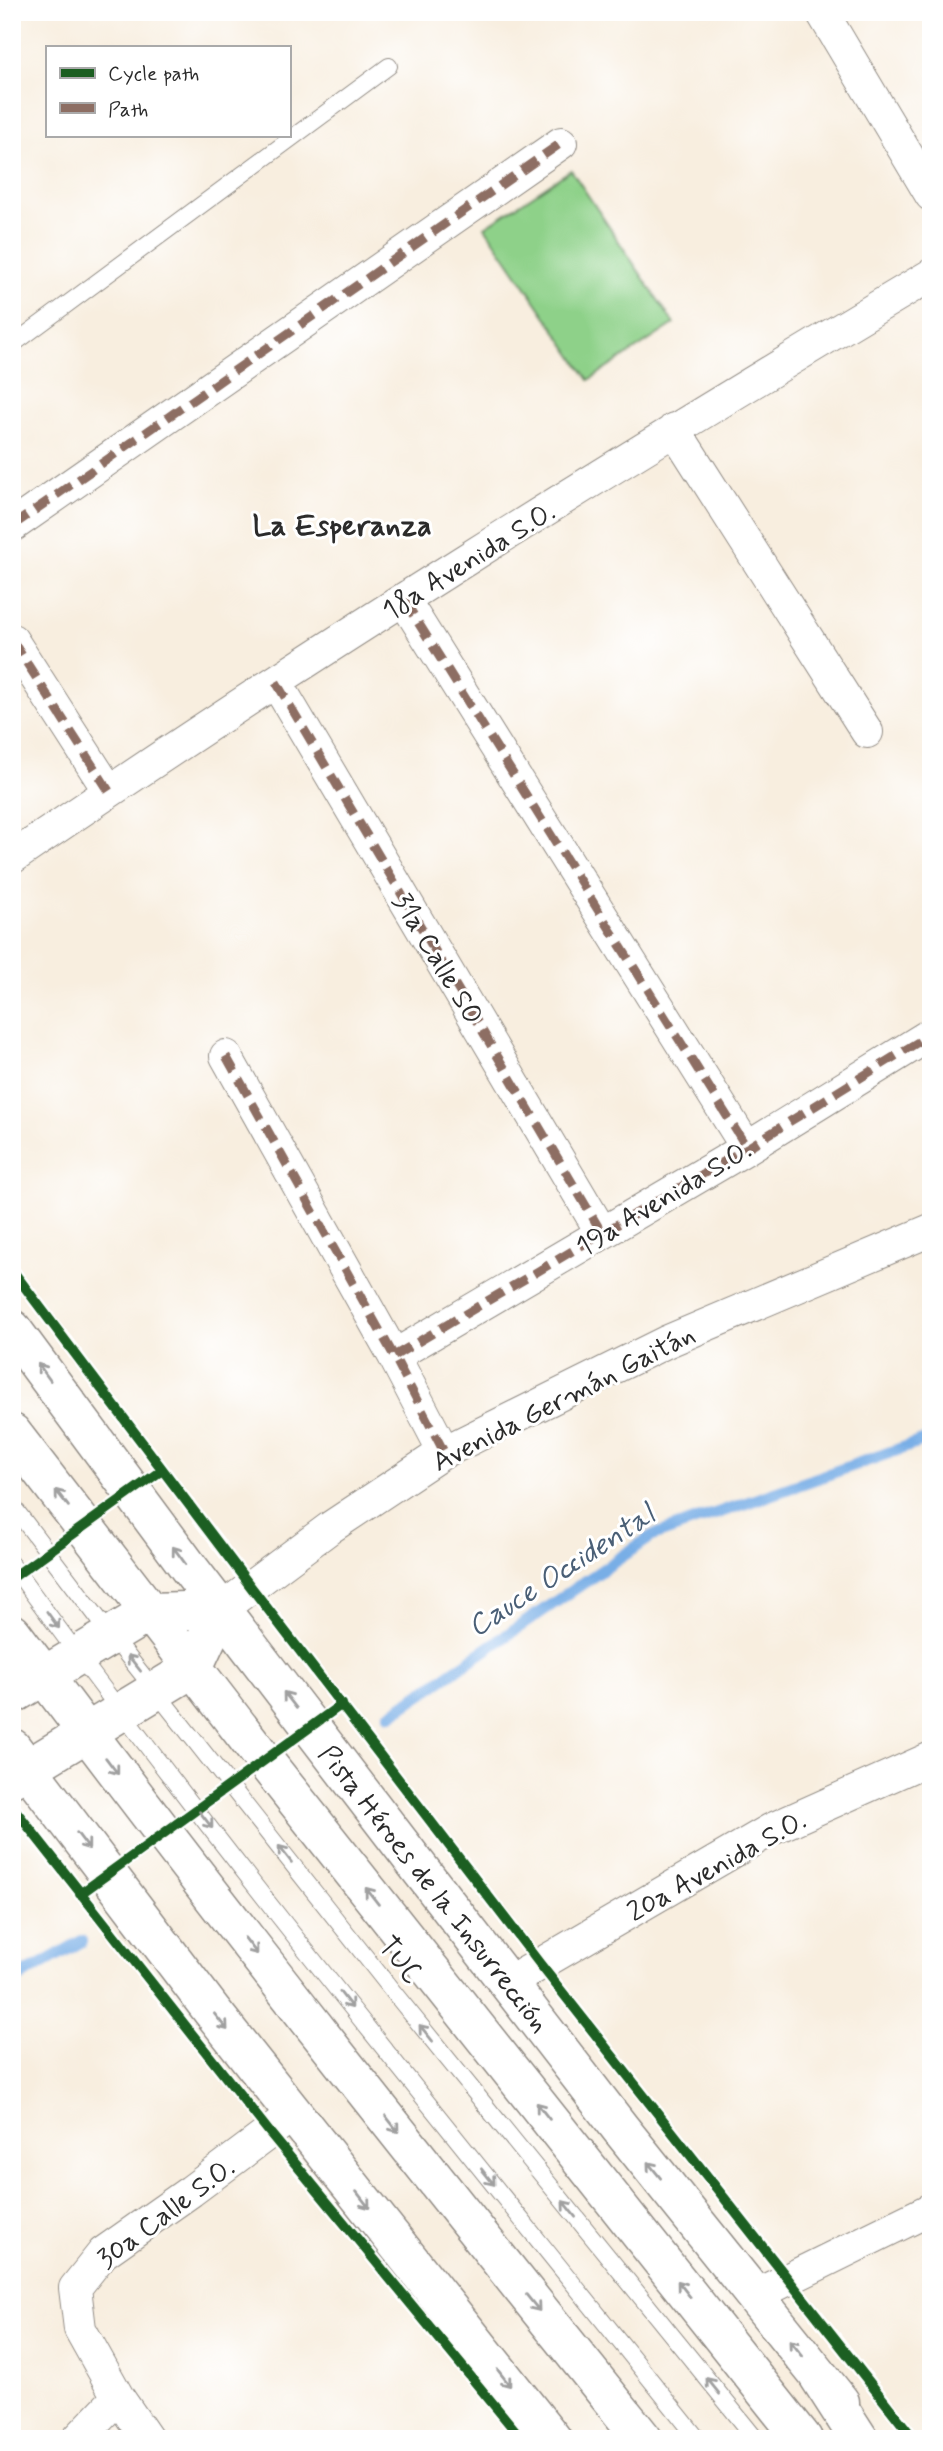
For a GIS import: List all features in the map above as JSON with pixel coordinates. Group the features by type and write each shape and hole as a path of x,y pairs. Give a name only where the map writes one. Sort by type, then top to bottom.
{"main road":[{"name":"Pista Héroes de la Insurrección","path":"12,1329 220,1609 508,1983 870,2439"},
{"name":"Pista Héroes de la Insurrección","path":"12,1433 193,1668 803,2439"},
{"path":"12,1695 150,1612 220,1609"},
{"name":"Avenida Germán Gaitán","path":"193,1668 220,1609"},
{"path":"12,1633 193,1871 643,2439"},
{"path":"193,1668 88,1734 18,1764 552,2439"},
{"path":"819,2377 859,2439"}],"street":[{"path":"822,12 931,195"},
{"path":"12,526 561,143"},
{"name":"18a Avenida S.O.","path":"12,858 109,791 404,600 674,429 931,275"},
{"path":"674,429 867,732"},
{"path":"404,600 747,1147"},
{"path":"12,640 109,791"},
{"name":"31a Calle SO","path":"276,682 602,1233"},
{"name":"19a Avenida S.O.","path":"394,1356 747,1147 931,1034"},
{"path":"226,1056 394,1356 444,1452"},
{"name":"Avenida Germán Gaitán","path":"220,1609 331,1527 444,1452 666,1342 931,1230"},
{"name":"20a Avenida S.O.","path":"508,1983 772,1829 931,1758"},
{"name":"30a Calle S.O.","path":"146,2439 117,2397 80,2329 75,2288 103,2253 294,2114"},
{"path":"754,2296 931,2209"},
{"path":"78,2439 117,2397"}],"lane":[{"path":"12,345 390,66"},
{"name":"TUC","path":"12,1505 111,1635 395,1994 756,2439"},
{"path":"12,1565 78,1655 344,1998 698,2439"}],"green space":[{"path":"571,170 674,324 589,380 485,227"}],"waterway":[{"name":"Cauce Occidental","path":"390,1715 652,1536 931,1438"},
{"name":"Cauce Occidental","path":"12,1981 82,1941"}],"marked path":[{"path":"12,526 561,143"},
{"path":"404,600 747,1148"},
{"path":"12,640 109,791"},
{"path":"276,682 602,1233"},
{"path":"394,1356 747,1148 931,1034"},
{"path":"226,1056 394,1356 444,1452"}],"cycle path":[{"path":"12,1270 540,1964 914,2439"},
{"path":"12,1578 162,1470"},
{"path":"80,1894 342,1704"},
{"path":"12,1806 270,2133 522,2439"}],"district":[{"name":"La Esperanza","path":"342,525"}]}
